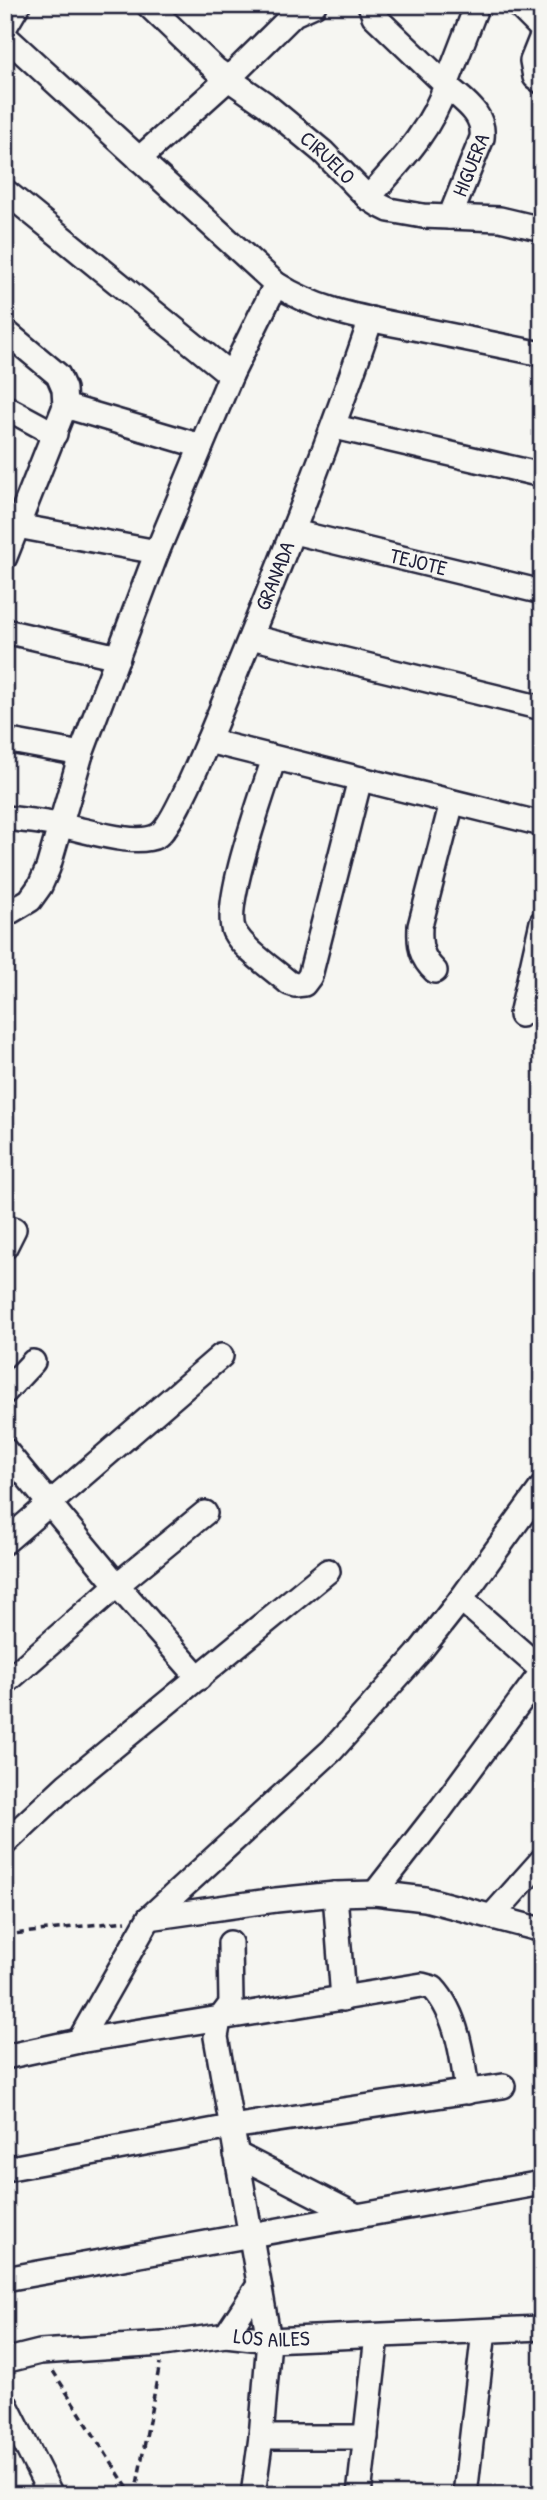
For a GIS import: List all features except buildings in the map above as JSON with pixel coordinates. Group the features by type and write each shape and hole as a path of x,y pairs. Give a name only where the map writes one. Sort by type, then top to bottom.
{"street":[{"path":"5,27 18,5"},
{"name":"CIRUELO","path":"148,5 228,79 265,104 323,152 368,198 389,209 423,216 500,219 542,229"},
{"path":"139,159 228,79 294,14 314,5"},
{"name":"HIGUERA","path":"370,5 374,16 480,117 482,138 450,217"},
{"path":"368,198 421,138 439,107 477,5"},
{"path":"518,5 542,29"},
{"path":"5,36 276,284 315,306 542,354"},
{"path":"542,36 532,61 535,77 542,82"},
{"path":"5,191 231,376"},
{"path":"5,915 30,900 48,868 81,754 157,552 231,376 276,284"},
{"name":"GRANADA","path":"60,825 130,839 150,838 167,827 208,741 295,532 335,427 371,319"},
{"path":"5,331 58,375 65,388 65,406 55,434 11,524 5,557"},
{"path":"65,406 201,446"},
{"path":"5,407 55,434"},
{"path":"335,427 542,475"},
{"path":"11,524 157,552"},
{"name":"TEJOTE","path":"295,532 542,592"},
{"path":"5,631 118,657"},
{"path":"251,637 542,708"},
{"path":"5,740 81,754"},
{"path":"208,741 542,824"},
{"path":"274,758 234,890 231,922 240,941 289,983 295,985 304,984 310,976 360,779"},
{"path":"435,971 423,957 419,942 420,926 452,802"},
{"path":"5,818 60,825"},
{"path":"521,1015 542,922"},
{"path":"5,1542 221,1356"},
{"path":"5,1392 33,1362"},
{"path":"5,1450 117,1585 199,1678"},
{"path":"79,2041 149,1918 332,1750 417,1654 542,1488"},
{"path":"5,1683 117,1585 205,1513"},
{"path":"5,1843 67,1785 328,1571"},
{"path":"374,1892 440,1810 542,1671 461,1599"},
{"path":"493,1915 542,1860"},
{"path":"149,1918 276,1900 374,1892 425,1899 542,1930"},
{"path":"335,1894 343,1999"},
{"path":"230,1943 231,2004 219,2020 216,2037 268,2340 261,2437 253,2495"},
{"path":"5,2057 79,2041 219,2020 408,1986 433,1988 440,1995 461,2046 467,2092"},
{"path":"8,2166 231,2127 503,2085"},
{"path":"236,2154 357,2216"},
{"path":"5,2279 542,2183"},
{"path":"226,2335 259,2286"},
{"name":"LOS AILES","path":"5,2363 40,2352 163,2344 226,2335 268,2340 542,2328"},
{"path":"465,2495 484,2331"},
{"path":"359,2495 377,2336"},
{"path":"5,2403 51,2495"},
{"path":"261,2437 366,2437"}],"path":[{"path":"5,1935 149,1918"},
{"path":"133,2495 163,2344"},
{"path":"40,2352 133,2495"}]}
